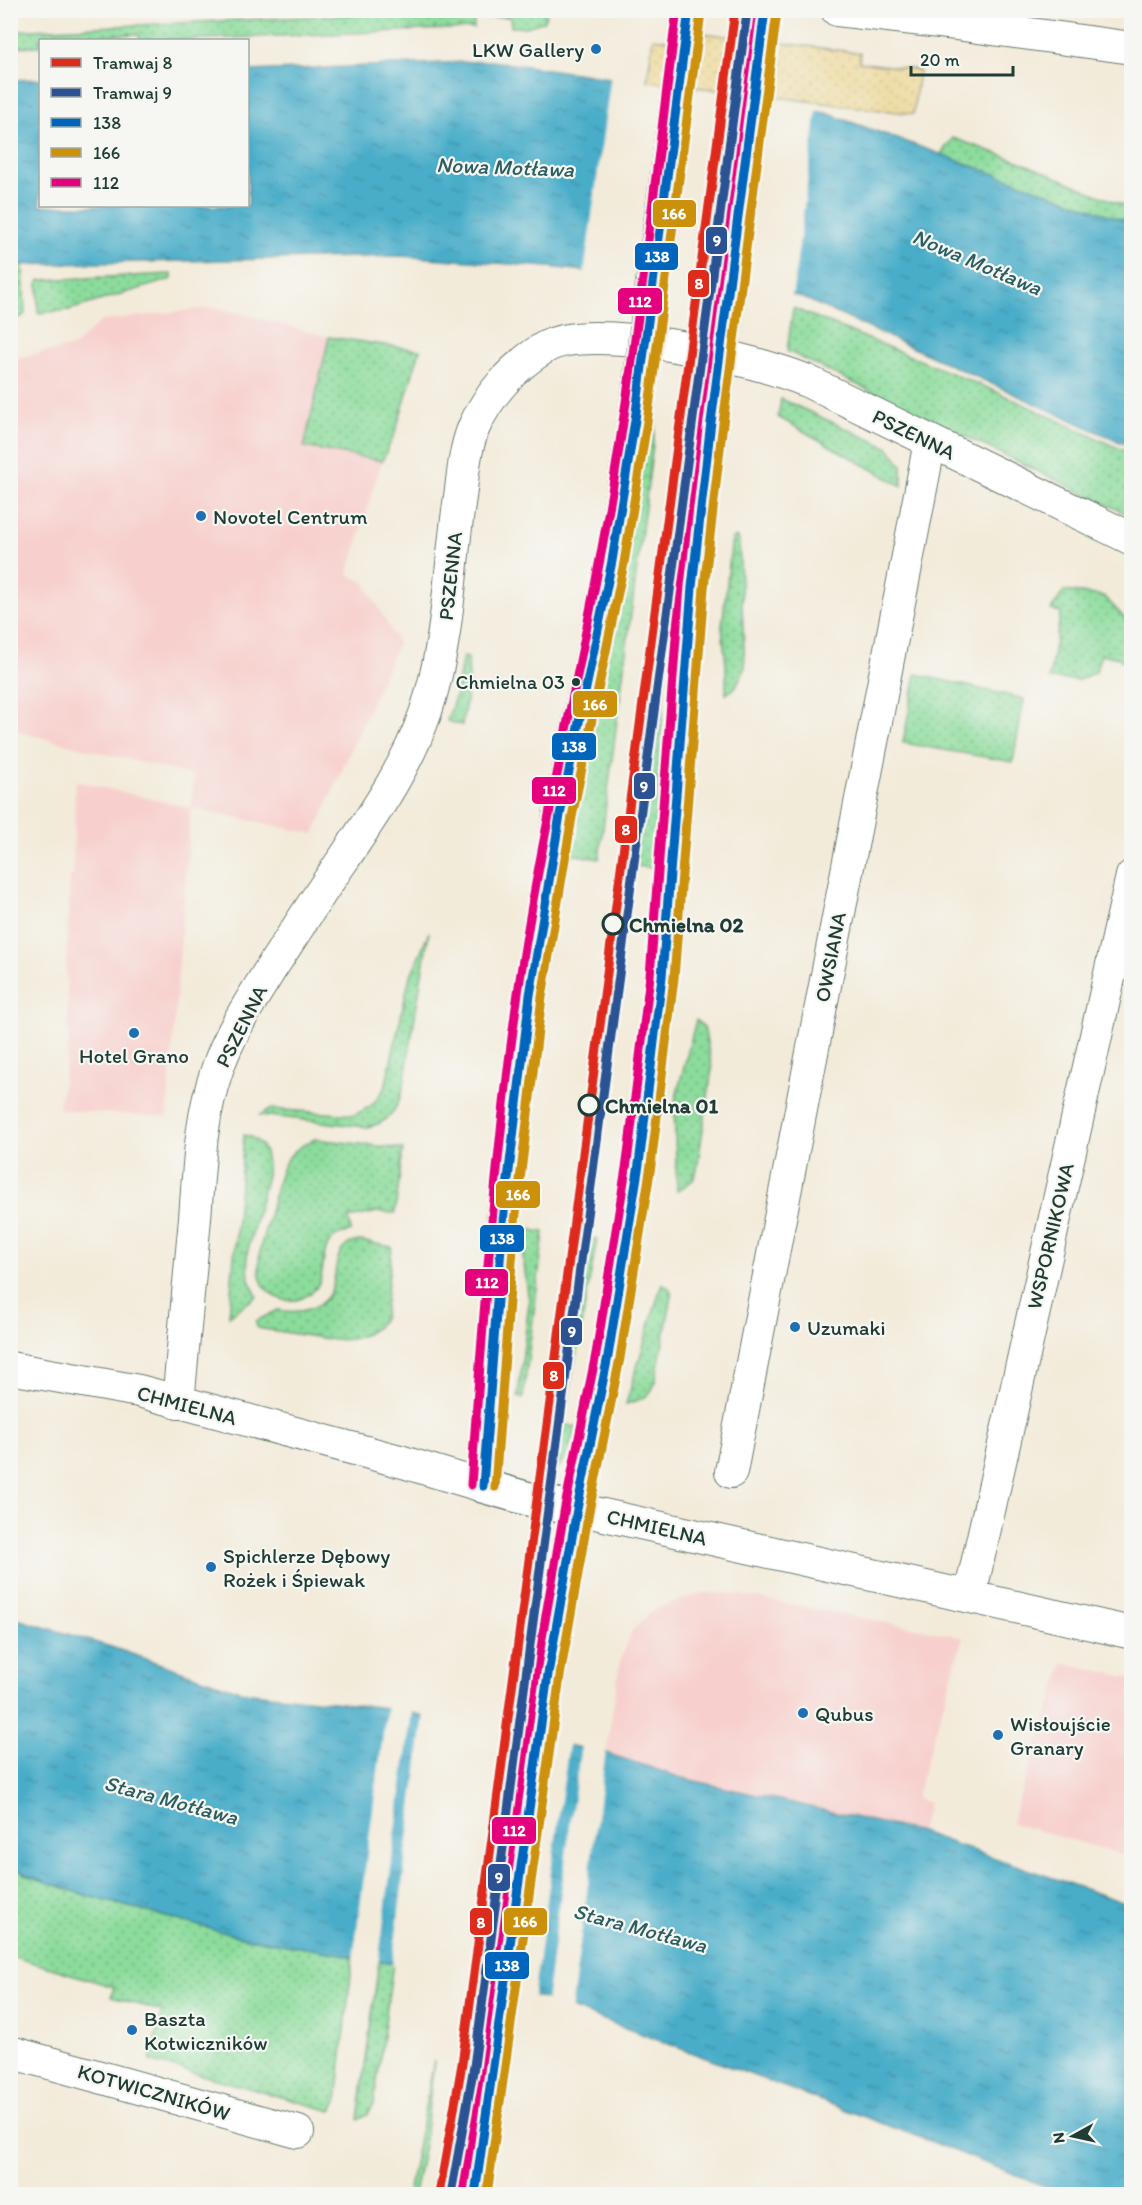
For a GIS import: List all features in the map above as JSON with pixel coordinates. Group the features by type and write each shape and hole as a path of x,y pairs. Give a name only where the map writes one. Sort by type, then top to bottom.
{"main road":[{"path":"483,1486 503,1221 530,995 560,815 612,561 634,420 688,10"},
{"path":"475,2194 548,1674 577,1509 608,1356 640,1153 662,977 692,588 710,430 765,10"},
{"name":"CHMIELNA","path":"483,1486 536,1501 577,1509"}],"street":[{"path":"837,10 1131,48"},
{"name":"PSZENNA","path":"178,1402 203,1116 217,1069 245,1010 375,812 407,756 425,713 441,650 453,537 464,467 473,430 489,399 523,364 547,345 591,336 614,337 677,347 789,373 1131,539"},
{"name":"OWSIANA","path":"731,1472 930,442"},
{"name":"WSPORNIKOWA","path":"969,1595 1131,876"},
{"name":"CHMIELNA","path":"10,1368 139,1391 403,1462 483,1486"},
{"name":"CHMIELNA","path":"577,1509 1131,1633"},
{"name":"KOTWICZNIKÓW","path":"10,2052 298,2132"}],"shaded area":[{"path":"216,307 329,337 304,446 382,461 348,574 365,583 398,643 314,834 191,808 194,776 11,730 11,359 74,346 101,321"},
{"name":"Hotel Grano","path":"75,781 191,808 167,1117 58,1110 69,1045 66,967 70,876 73,876"},
{"path":"702,1593 736,1594 963,1637 916,1798 929,1803 920,1832 682,1778 606,1753 620,1661 632,1631 650,1613 662,1606"},
{"path":"1064,1663 1131,1678 1131,1857 1011,1823"}],"green space":[{"path":"449,10 548,11 543,22 526,27 511,27 510,17 474,18 474,28 207,39 140,39 137,34 100,36 98,39 39,39 39,46 11,47 11,31"},
{"path":"953,138 1021,162 1131,209 1131,223 940,155"},
{"path":"10,266 23,266 25,314 11,319"},
{"path":"172,274 172,279 69,310 38,313 38,282 40,280"},
{"path":"793,308 997,392 1131,454 1131,516 787,351"},
{"path":"329,337 420,350 395,433 382,461 304,447"},
{"path":"781,399 889,448 902,465 902,486 778,417"},
{"path":"650,422 656,422 599,859 569,854"},
{"path":"685,427 691,427 671,575 654,868 627,865"},
{"path":"736,537 739,542 745,668 735,688 726,694 722,627 732,538"},
{"path":"1064,591 1104,596 1131,625 1131,670 1119,658 1101,654 1096,672 1079,680 1049,679 1061,612 1051,610"},
{"path":"463,656 468,658 469,683 462,725 447,721 456,694"},
{"path":"916,674 1024,699 1013,762 903,743"},
{"path":"429,932 403,1089 391,1114 380,1123 366,1127 260,1115 270,1109 355,1115 372,1105 385,1088 409,980"},
{"path":"696,1020 704,1027 712,1069 697,1169 693,1180 677,1191 674,1105"},
{"path":"244,1135 257,1140 264,1150 267,1162 267,1175 247,1254 249,1280 257,1296 229,1316"},
{"path":"315,1139 403,1149 395,1213 377,1212 349,1218 351,1231 333,1238 327,1247 317,1287 300,1299 284,1300 271,1294 263,1285 259,1260 261,1247 282,1168 295,1151"},
{"path":"520,1228 544,1232 523,1398 518,1397 529,1302"},
{"path":"581,1236 597,1239 567,1403 557,1401"},
{"path":"360,1241 392,1247 384,1317 377,1327 352,1339 335,1340 257,1328 256,1321 278,1310 303,1310 318,1305 324,1300 333,1285 340,1253 349,1244"},
{"path":"662,1283 670,1289 672,1296 655,1383 647,1395 640,1400 626,1404"},
{"path":"554,1422 576,1427 562,1462 545,1478"},
{"path":"10,1866 32,1877 88,1896 241,1937 353,1956 337,2101 332,2111 150,2061 162,2011 111,1997 114,1987 11,1956"},
{"path":"379,1961 393,1963 374,2104 368,2114 358,2119"},
{"path":"434,2061 425,2140 414,2194 408,2194"},
{"path":"469,2065 474,2065 453,2194 446,2194"}],"sand":[{"path":"695,32 860,53 859,62 919,70 913,114 647,81 653,38 693,43"}],"water":[{"name":"Nowa Motława","path":"491,61 826,113 1131,223 1131,447 799,296 549,267 401,256 11,265 10,80 39,79 39,207 249,207 249,71"},
{"name":"Stara Motława","path":"10,1617 111,1647 243,1692 387,1708 606,1753 682,1778 920,1832 1131,1905 1131,2194 1064,2194 935,2143 547,1999 393,1963 241,1937 88,1896 32,1877 11,1866"}],"pier":[{"path":"611,75 817,109 792,298 584,274"},
{"path":"387,1705 412,1711 378,1964 353,1959"},
{"path":"424,1714 569,1743 533,1999 392,1966"},
{"path":"581,1745 606,1750 571,2011 546,2002"}],"tram line":[{"name":"8","path":"439,2194 462,2064 735,10"},
{"name":"9","path":"451,2194 474,2066 747,12"}],"transit line":[{"name":"112","path":"471,1485 496,1177 518,993 526,938 590,613 623,423 677,10"},
{"name":"138","path":"483,1486 503,1221 530,995 560,815 612,561 635,420 689,10"},
{"name":"112","path":"463,2192 536,1672 565,1507 596,1354 627,1162 650,976 680,586 698,428 753,10"},
{"name":"138","path":"475,2194 548,1674 577,1509 608,1356 639,1164 662,977 692,587 710,430 765,10"},
{"name":"166","path":"495,1487 515,1222 542,997 572,817 624,563 647,422 701,12"},
{"name":"166","path":"487,2194 560,1676 589,1511 620,1358 651,1165 674,978 704,588 722,431 777,12"}],"place":[{"name":"LKW Gallery","path":"596,49"},
{"name":"Novotel Centrum","path":"201,516"},
{"name":"Chmielna 03","path":"576,682"},
{"name":"Chmielna 02","path":"613,924"},
{"name":"Hotel Grano","path":"134,1033"},
{"name":"Chmielna 01","path":"589,1105"},
{"name":"Uzumaki","path":"795,1327"},
{"name":"Spichlerze Dębowy Rożek i Śpiewak","path":"211,1567"},
{"name":"Qubus","path":"803,1713"},
{"name":"Wisłoujście Granary","path":"998,1735"},
{"name":"Baszta Kotwiczników","path":"132,2030"}]}
